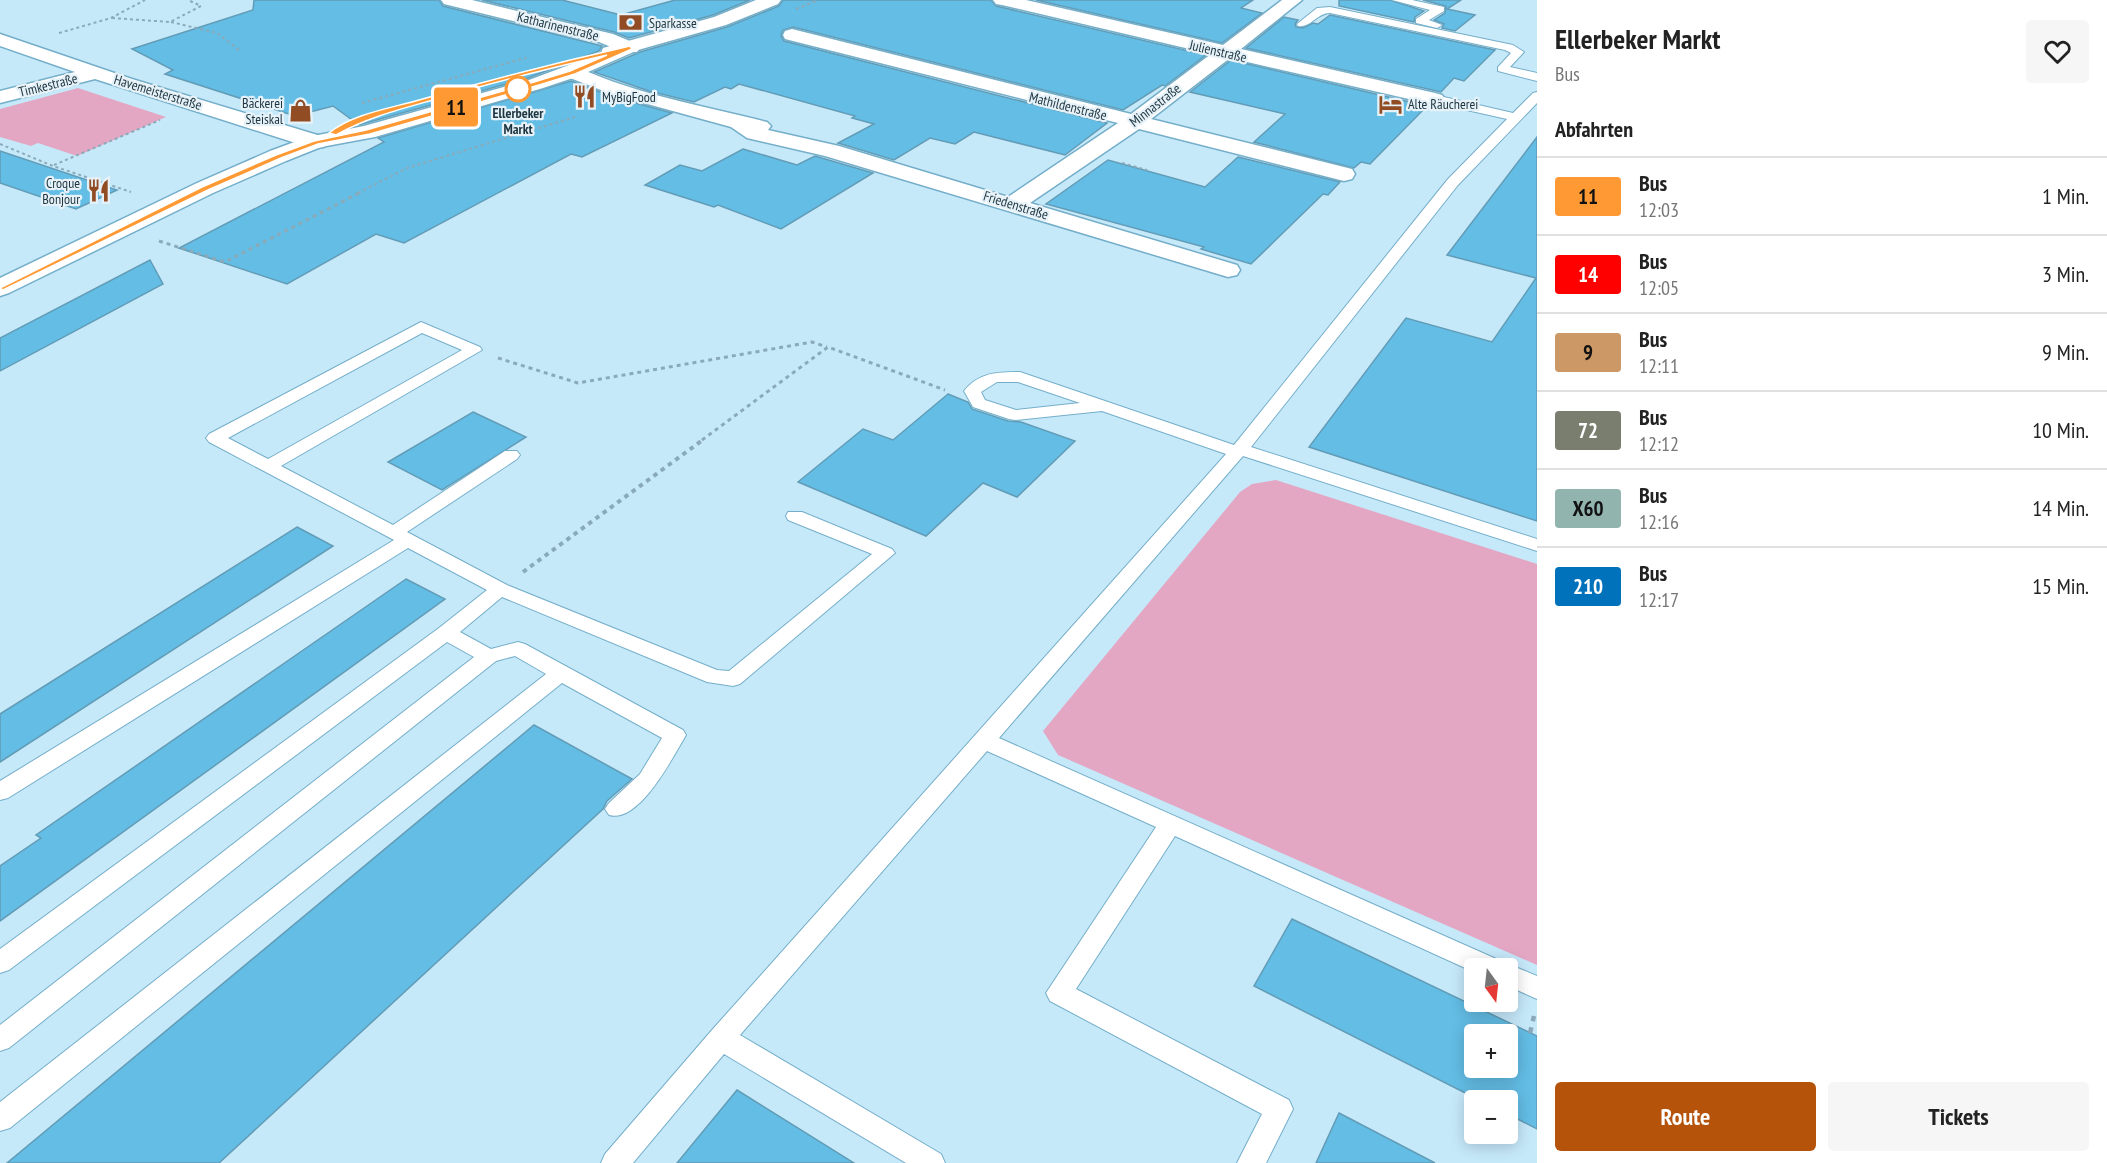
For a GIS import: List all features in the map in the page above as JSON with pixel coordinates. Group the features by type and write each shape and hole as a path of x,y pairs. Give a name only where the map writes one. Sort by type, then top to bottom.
{"street":[{"name":"Katharinenstraße","path":"450,0 606,38 630,48"},
{"path":"0,288 205,188 316,142 349,124 518,74 630,48 720,21 772,0"},
{"name":"Julienstraße","path":"1002,0 1435,99"},
{"name":"Minnastraße","path":"1013,204 1133,123 1293,0"},
{"name":"Mathildenstraße","path":"792,35 1133,123 1344,174"},
{"name":"Havemeisterstraße","path":"9,43 96,73 316,142"},
{"path":"316,142 367,132 572,72 630,48"},
{"name":"Friedenstraße","path":"572,72 590,81 739,124 755,133 803,143 1228,270"},
{"name":"Timkestraße","path":"0,97 96,73"}],"lane":[{"path":"1397,0 1440,9 1420,21 1447,27"},
{"path":"1302,24 1322,10 1330,10 1509,47 1518,52 1502,69 1537,77"},
{"path":"615,1163 721,1038 1239,451 1453,182 1514,117 1537,97"},
{"path":"1435,99 1514,117"},
{"path":"474,350 421,327 215,438 500,589 714,677 733,679 885,553 795,516"},
{"path":"267,466 474,350"},
{"path":"1101,406 1015,415 979,403 972,391 993,377 1020,377 1239,451 1537,545"},
{"path":"0,792 401,536 511,455"},
{"path":"0,963 446,633 500,589"},
{"path":"446,633 489,656"},
{"path":"0,1040 489,656 518,649 675,735 648,780 617,808"},
{"path":"0,1119 561,673"},
{"path":"984,740 1469,958"},
{"path":"1171,824 1059,993 1279,1109 1251,1163"},
{"path":"1518,979 1537,988"},
{"path":"721,1038 931,1163"}],"path":[{"path":"9,43 111,18 145,0"},
{"path":"170,22 201,6 188,0"},
{"path":"111,18 170,22 211,30 231,41 239,50"},
{"path":"53,166 197,105"},
{"path":"158,241 225,262 420,163 575,117"},
{"path":"0,144 53,166 134,194"},
{"path":"474,350 578,383 813,342 951,392 972,391"},
{"path":"500,589 828,347"}],"shaded area":[{"path":"78,88 166,117 77,156 38,143 31,146 0,137 0,109"},
{"path":"1276,480 1537,564 1537,965 1058,755 1043,731 1240,492 1252,484"}],"building":[{"path":"254,0 439,0 443,6 602,46 599,51 528,78 359,125 333,106 295,116 165,74 173,70 132,49 253,10"},
{"path":"482,0 562,0 621,15 675,0 750,0 713,15 629,38 614,32"},
{"path":"783,0 991,0 996,6 1206,55 1165,86 1162,85 1123,110 793,27 783,30 781,36 784,41 1107,123 1065,155 974,132 955,144 930,138 894,160 838,143 874,124 852,118 855,116 739,84 731,89 725,87 694,102 649,91 594,72 640,52 727,27 779,6"},
{"path":"1036,0 1253,0 1241,8 1262,13 1222,43"},
{"path":"1339,0 1390,0 1424,11 1415,17 1414,22 1339,6"},
{"path":"1423,0 1461,0 1447,9 1475,15 1455,31 1442,28 1444,24 1434,20 1445,13 1446,6"},
{"path":"1330,15 1495,50 1464,81 1454,78 1441,92 1246,48 1284,17 1298,20 1296,27 1303,28 1313,23 1318,24"},
{"path":"1231,60 1427,106 1370,164 1361,162 1354,168 1254,142 1285,114 1190,92"},
{"path":"571,81 610,96 672,113 582,157 571,154 404,243 376,234 287,284 179,248 384,142 378,138"},
{"path":"1537,137 1537,521 1309,447 1406,318 1492,342 1536,278 1447,255"},
{"path":"743,149 797,165 815,156 873,173 781,229 718,205 714,207 645,185 680,165 702,171"},
{"path":"0,151 117,190 76,209 0,183"},
{"path":"1238,157 1340,182 1328,195 1323,194 1251,264 1201,249 1204,247 1046,204 1108,160 1205,187"},
{"path":"150,260 163,284 0,371 0,338"},
{"path":"948,394 968,402 972,409 1008,421 1021,422 1075,441 1017,497 983,483 926,536 798,482 863,429 893,440"},
{"path":"473,412 526,437 442,490 388,462"},
{"path":"297,527 333,546 0,762 0,714"},
{"path":"406,579 445,599 0,921 0,866 41,838 36,835"},
{"path":"534,725 632,779 607,801 603,809 219,1163 7,1163"},
{"path":"1292,919 1464,1001 1464,1012 1487,1012 1512,1024 1464,1024 1464,1078 1518,1078 1518,1027 1537,1036 1537,1129 1518,1119 1518,1090 1464,1090 1464,1092 1254,986"},
{"path":"737,1090 854,1163 677,1163"},
{"path":"1339,1113 1435,1163 1316,1163"}],"bus line":[{"name":"11","path":"0,288 205,188 278,156 316,142 367,132 536,84 630,48 518,74 388,111 349,124 333,133"}],"place":[{"name":"Sparkasse","path":"631,23"},
{"name":"Ellerbeker Markt","path":"518,89"},
{"name":"MyBigFood","path":"584,97"},
{"name":"Alte Räucherei","path":"1390,104"},
{"name":"Bäckerei Steiskal","path":"301,111"},
{"name":"Croque Bonjour","path":"98,191"}]}
